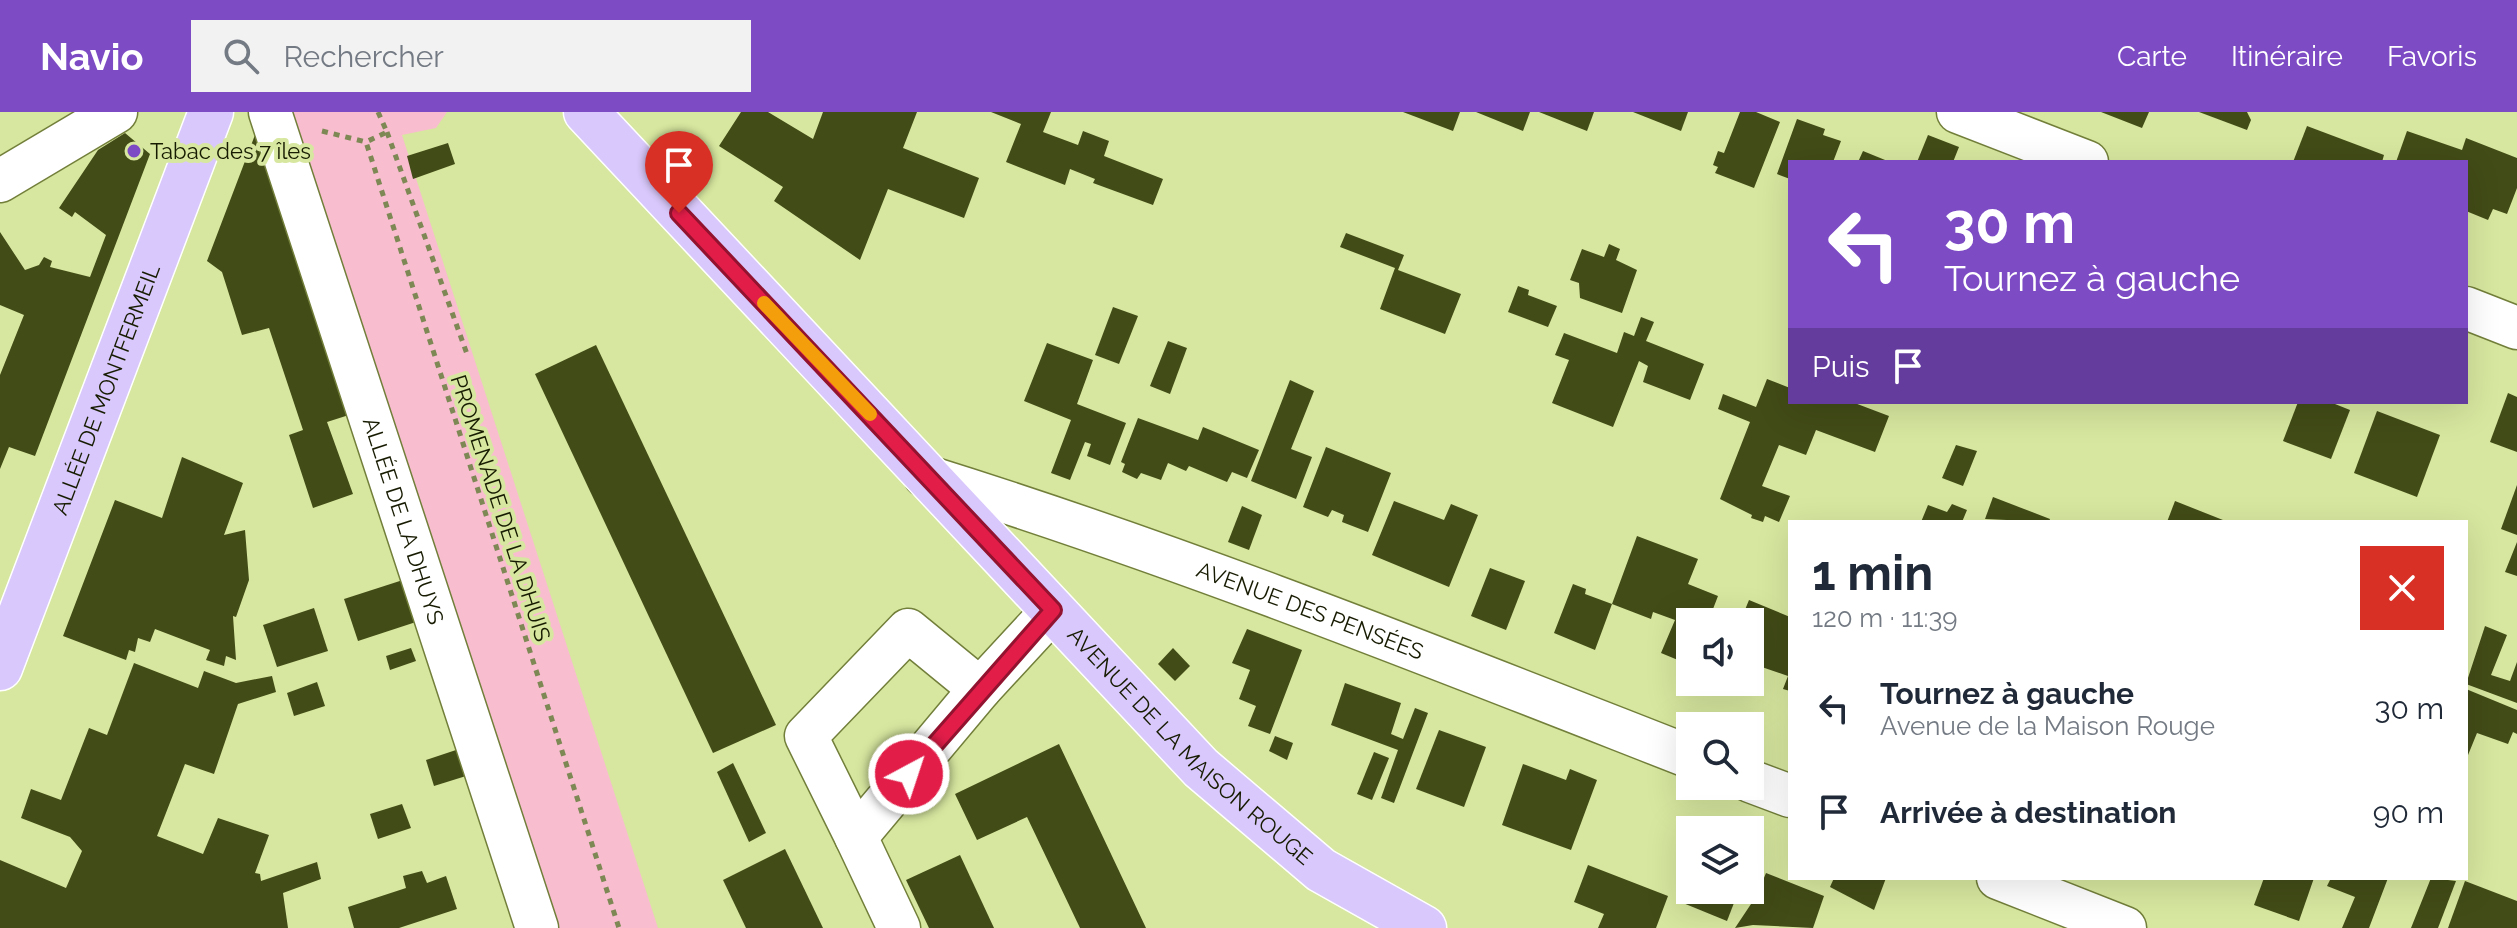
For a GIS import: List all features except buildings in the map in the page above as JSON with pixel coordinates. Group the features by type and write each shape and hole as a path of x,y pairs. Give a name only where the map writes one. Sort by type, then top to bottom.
{"main road":[{"name":"ALLÉE DE MONTFERMEIL","path":"0,668 211,112"},
{"name":"AVENUE DE LA MAISON ROUGE","path":"586,112 1201,768 1321,870 1424,928"}],"street":[{"path":"0,181 116,112"},
{"name":"ALLÉE DE LA DHUYS","path":"270,112 537,928"},
{"path":"1958,112 2082,160"},
{"path":"2468,309 2517,328"},
{"name":"AVENUE DES PENSÉES","path":"925,476 1077,523 1226,577 1676,752"},
{"path":"856,837 980,689 1053,610"},
{"path":"899,928 806,736 908,630 980,689"},
{"path":"1764,786 1788,795"},
{"path":"2003,880 2125,928"}],"path":[{"path":"378,112 467,354"},
{"name":"PROMENADE DE LA DHUIS","path":"387,132 366,142 619,928"}],"shaded area":[{"path":"270,112 447,112 436,128 402,135 658,928 537,928"}],"slow traffic":[{"path":"764,303 870,414"}],"place":[{"name":"Tabac des 7 îles","path":"134,151"}],"route":[{"path":"679,213 1053,610 980,689 909,774"}]}
